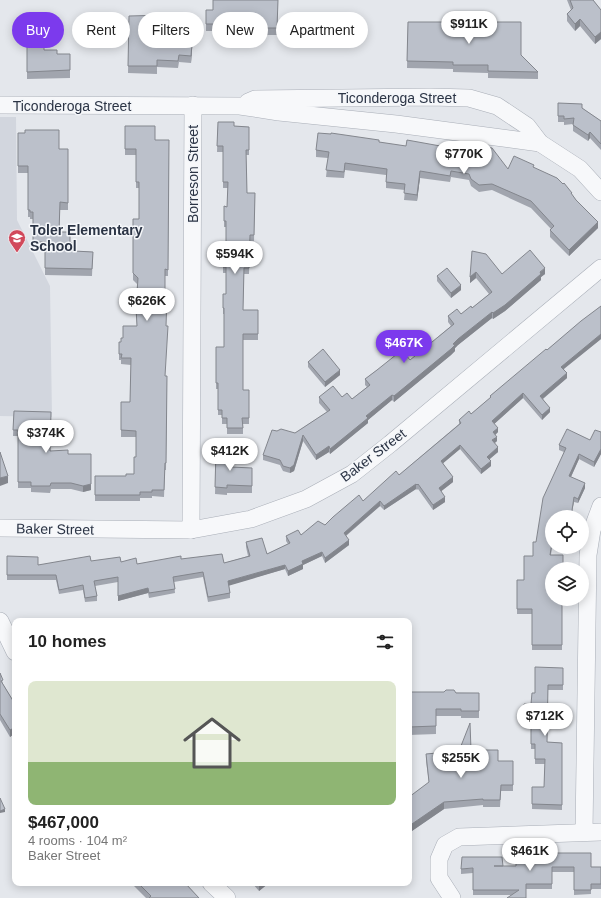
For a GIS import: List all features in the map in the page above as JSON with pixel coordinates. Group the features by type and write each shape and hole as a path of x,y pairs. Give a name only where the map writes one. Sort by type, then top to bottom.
{"street":[{"name":"Ticonderoga Street","path":"240,106 255,99 469,98 496,106 527,126 540,143 580,169 601,192"},
{"name":"Ticonderoga Street","path":"0,105 240,106 279,112 404,125 540,143"},
{"name":"Borreson Street","path":"191,530 193,105"},
{"name":"Baker Street","path":"0,528 191,530 251,519 306,499 352,474 601,268"},
{"path":"584,832 588,555 592,530 601,506"},
{"path":"0,621 12,646"},
{"path":"452,898 439,878 439,859 446,845 459,837 601,832"},
{"path":"214,886 227,898"}],"shaded area":[{"name":"Toler Elementary School","path":"0,117 16,117 17,220 50,286 52,417 0,416"}],"building":[{"path":"213,0 278,0 276,28 268,28 268,12 212,12 212,24 206,24 206,10 213,10"},
{"path":"570,0 593,0 601,10 601,32 595,37 580,19 575,24 567,14 573,8"},
{"path":"130,16 138,16 138,48 192,48 191,56 179,55 178,61 157,60 157,66 128,66 128,48 130,48"},
{"path":"408,22 521,22 521,55 538,72 488,71 488,65 453,65 453,62 407,61"},
{"path":"27,48 44,48 44,50 57,50 57,54 70,54 70,70 27,72"},
{"path":"558,103 582,104 582,108 601,121 601,144 590,132 588,135 573,125 574,118 564,119 564,116 558,116"},
{"path":"218,122 234,122 234,126 249,127 249,150 246,150 247,193 255,193 254,235 250,235 249,268 244,268 243,310 258,310 258,334 243,334 243,390 249,390 249,418 242,418 243,428 227,428 227,418 222,418 222,410 218,410 216,347 224,347 223,294 226,294 226,267 223,267 223,253 226,253 226,221 224,221 224,206 227,207 228,182 223,182 223,146 217,146"},
{"path":"125,126 155,126 155,140 169,140 168,270 165,269 165,297 167,297 166,326 168,326 165,376 167,376 166,463 164,490 140,492 140,495 95,495 95,476 126,476 126,474 134,474 134,457 136,457 136,431 121,430 121,402 130,402 131,358 121,358 122,354 119,354 119,342 121,342 121,338 123,338 123,326 137,326 136,308 138,278 133,273 133,219 139,219 139,182 136,182 136,149 125,149"},
{"path":"25,130 59,130 59,149 68,149 68,203 60,202 59,232 70,232 70,243 74,243 74,251 93,252 92,269 45,268 45,242 33,242 33,212 28,210 28,166 18,166 18,133 25,133"},
{"path":"318,133 331,133 379,140 379,142 406,146 407,140 468,151 469,149 473,149 473,147 479,148 479,146 492,148 508,169 514,156 557,178 563,184 564,183 576,200 598,222 569,250 550,230 554,226 531,201 492,184 479,185 471,179 469,174 451,171 450,176 420,171 417,195 404,193 405,184 386,182 387,169 345,163 344,172 326,170 329,152 316,150"},
{"path":"530,250 545,268 540,272 541,274 505,305 493,313 492,312 458,339 453,344 455,345 451,349 394,396 392,395 366,416 368,418 330,449 329,446 316,455 303,435 294,465 290,468 283,466 280,460 263,455 272,430 277,431 281,429 295,433 330,410 319,397 333,386 342,397 347,393 352,399 370,385 365,379 402,350 410,360 454,324 448,316 457,309 461,314 471,306 472,308 492,292 476,272 470,277 472,251 486,254 502,274"},
{"path":"447,268 461,285 451,293 437,276"},
{"path":"601,306 601,334 561,367 567,373 540,396 550,408 542,415 523,393 492,421 498,428 493,432 497,437 492,440 498,447 487,457 491,461 481,469 460,445 441,461 453,477 439,488 445,497 433,505 418,484 416,484 384,506 380,501 344,533 349,540 325,558 322,552 302,561 303,564 288,571 285,565 228,581 230,593 208,597 203,572 173,577 175,589 149,593 148,588 118,596 118,577 94,581 97,596 85,598 83,585 59,590 56,575 7,575 7,556 38,557 38,565 90,556 91,561 120,557 121,562 136,558 137,564 181,556 181,559 222,554 224,563 250,556 246,542 262,538 267,554 290,543 286,536 298,530 301,535 318,521 325,525 359,495 363,501 396,471 399,475 461,423 459,420 469,411 471,414 546,349 547,350"},
{"path":"323,349 340,370 325,382 308,362"},
{"path":"14,411 51,412 50,451 68,450 68,454 91,454 91,484 83,486 71,483 51,483 50,486 31,486 31,482 18,482 18,430 13,430"},
{"path":"567,429 590,440 595,430 601,432 601,449 594,462 579,454 569,476 585,483 578,499 574,497 572,510 545,510 545,554 563,555 563,562 545,562 545,606 562,606 562,645 532,645 532,609 517,609 517,580 524,580 524,556 533,556 533,542 536,542 543,498 566,448 559,445"},
{"path":"216,450 231,450 231,467 252,468 252,486 227,485 227,488 215,487"},
{"path":"0,452 8,476 0,478"},
{"path":"535,667 563,668 563,685 548,685 547,742 562,743 562,805 532,804 532,787 544,787 545,759 535,759 535,744 531,744 531,722 524,722 524,704 531,704 532,693 535,693"},
{"path":"0,673 3,680 1,681 12,699 12,729 10,730 0,714"},
{"path":"446,690 454,690 456,693 479,693 479,711 436,709 436,726 412,727 412,692 444,692"},
{"path":"470,723 471,750 498,750 498,761 513,761 513,785 501,785 500,800 483,799 444,802 412,824 412,795 429,782 426,754 459,751"},
{"path":"0,798 5,809 0,811"},
{"path":"516,853 591,853 591,867 601,867 601,884 591,884 591,890 574,890 574,867 552,867 552,884 526,884 526,898 507,898 519,890 473,890 473,868 461,869 462,857 502,857 503,866 516,866"},
{"path":"141,886 188,886 199,898 149,898 151,896"}],"place":[{"name":"Toler Elementary School","path":"17,253"}]}
